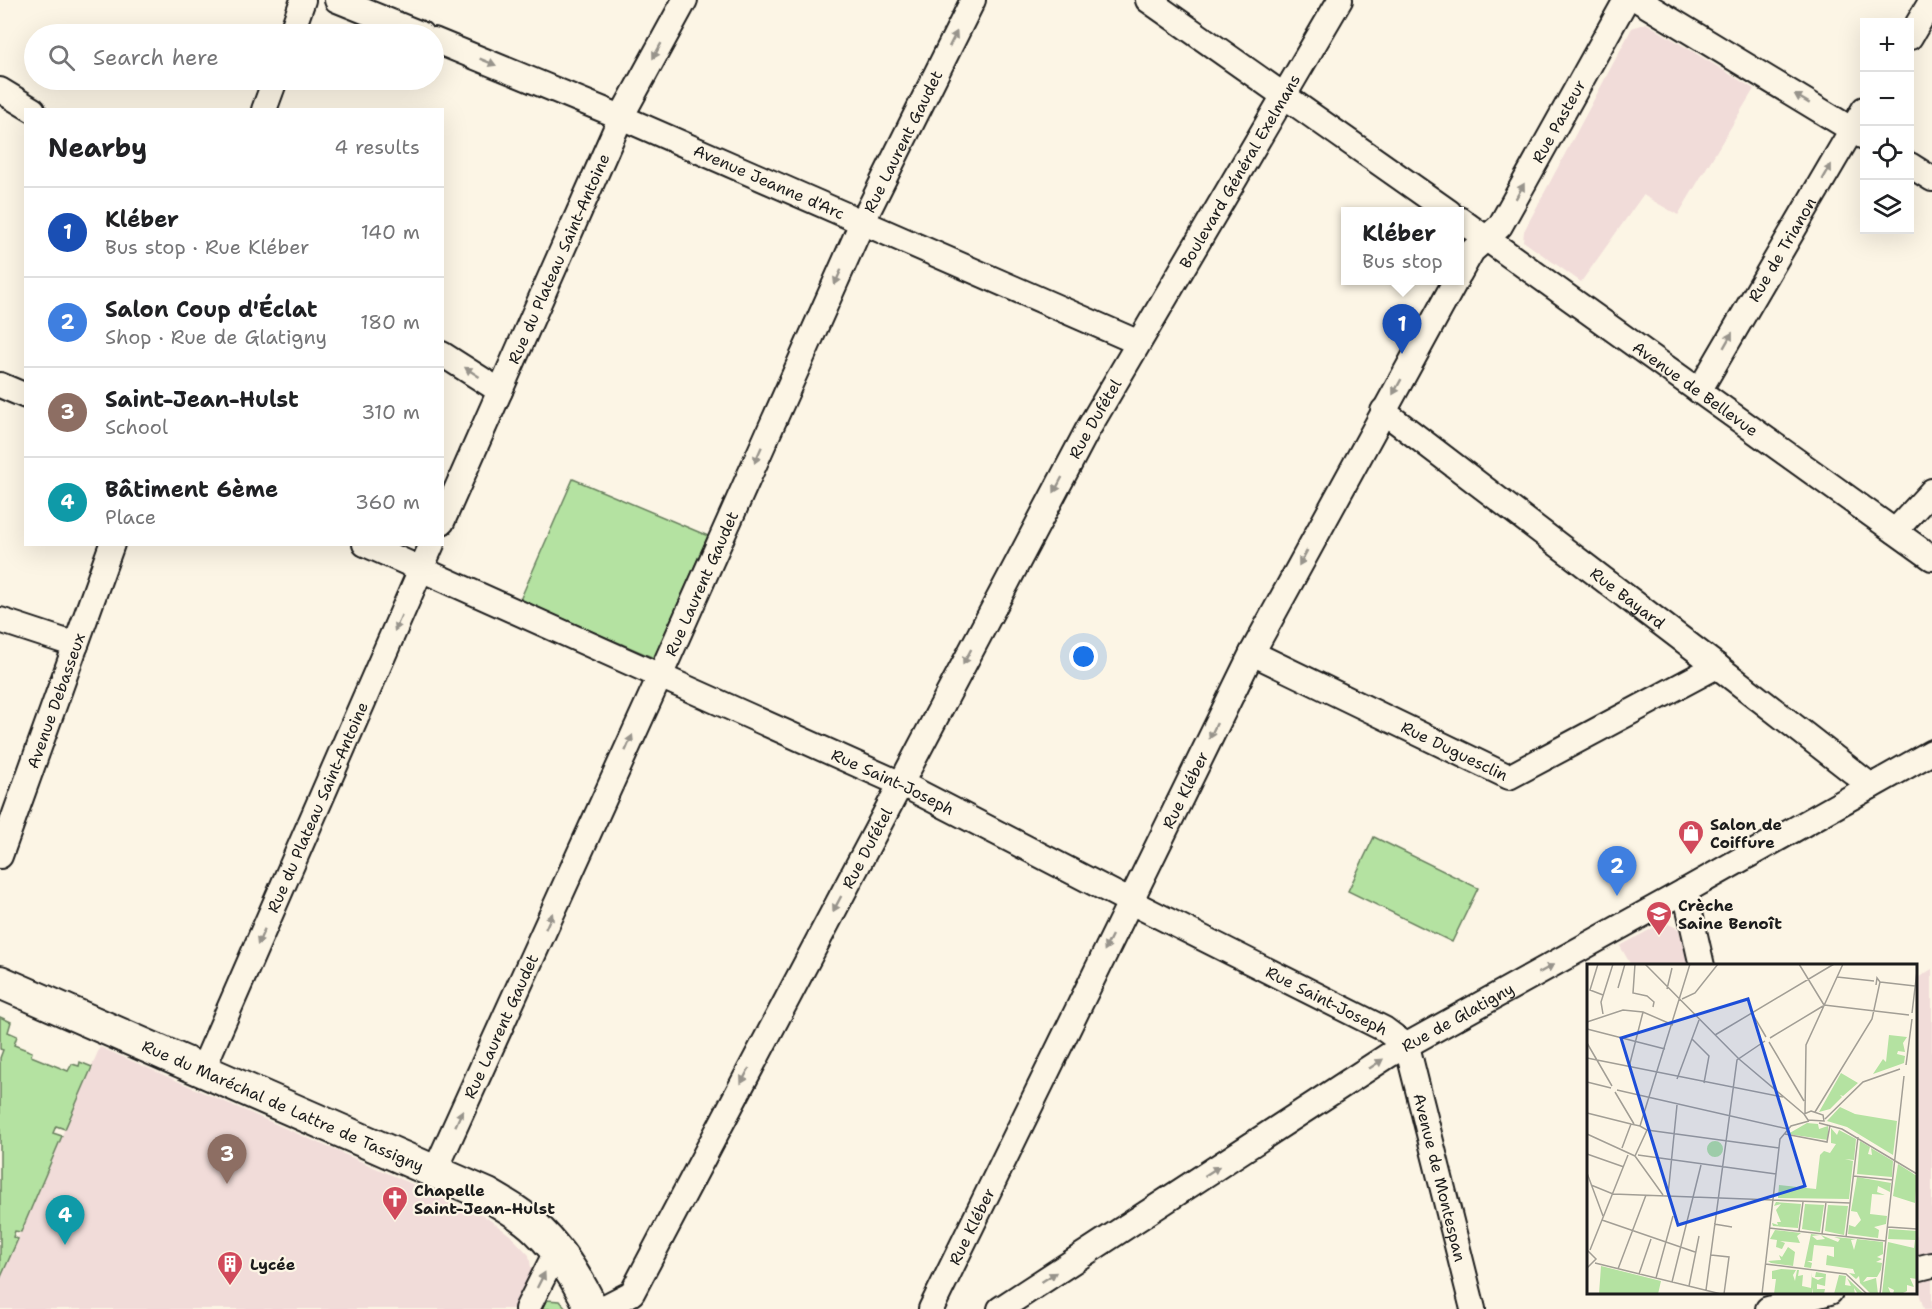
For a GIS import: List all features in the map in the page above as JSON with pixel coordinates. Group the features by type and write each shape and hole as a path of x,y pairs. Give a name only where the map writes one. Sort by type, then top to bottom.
{"main road":[{"name":"Rue du Maréchal de Lattre de Tassigny","path":"0,982 488,1195 513,1210 538,1230 582,1289 592,1309"}],"street":[{"path":"295,24 303,0"},
{"path":"337,0 396,24"},
{"name":"Rue du Plateau Saint-Antoine","path":"444,517 621,117 685,0"},
{"name":"Rue Laurent Gaudet","path":"435,1171 660,676 862,223 973,0"},
{"path":"1148,0 1442,207"},
{"name":"Boulevard Général Exelmans","path":"1137,342 1340,0"},
{"name":"Rue Pasteur","path":"1487,239 1500,226 1626,0"},
{"path":"1638,0 1860,125"},
{"path":"1914,30 1932,0"},
{"name":"Avenue Jeanne d'Arc","path":"444,44 621,117 1137,342"},
{"path":"0,90 30,108"},
{"path":"265,108 271,90"},
{"name":"Rue de Trianon","path":"1699,391 1860,125"},
{"path":"1914,168 1932,179"},
{"name":"Avenue de Bellevue","path":"1464,223 1932,558"},
{"path":"1464,265 1472,251 1487,239"},
{"name":"Rue Kléber","path":"931,1309 1252,653 1453,285"},
{"name":"Rue Dufétel","path":"601,1309 632,1293 1087,430 1137,342"},
{"path":"444,355 500,391"},
{"path":"0,385 24,395"},
{"name":"Rue Bayard","path":"1383,411 1871,786"},
{"path":"1895,531 1932,491"},
{"name":"Avenue Debasseux","path":"0,856 111,546"},
{"name":"Rue Saint-Joseph","path":"368,546 900,784 1384,1029 1407,1046"},
{"name":"Rue du Plateau Saint-Antoine","path":"202,1071 431,546"},
{"path":"0,620 76,645"},
{"name":"Rue Duguesclin","path":"1252,653 1509,777 1717,666"},
{"name":"Rue de Glatigny","path":"1000,1309 1389,1055 1932,752"},
{"path":"1685,891 1702,964"},
{"name":"Avenue de Montespan","path":"1407,1046 1473,1309"},
{"path":"527,1309 556,1252"},
{"path":"1917,1269 1932,1265"},
{"path":"1777,1304 1825,1294"}],"shaded area":[{"path":"1646,23 1754,89 1678,215 1643,195 1581,282 1523,241 1524,231 1632,28"},
{"name":"Crèche Saine Benoît","path":"1664,922 1679,929 1688,964 1630,964 1620,946"},
{"path":"1932,969 1932,1309 1924,1309 1917,1286 1917,978"},
{"path":"100,1047 483,1215 510,1235 529,1255 532,1273 514,1309 0,1309 0,1279"}],"green space":[{"path":"573,479 708,536 654,658 520,600"},
{"path":"1374,837 1478,888 1452,942 1348,891"},
{"path":"0,1017 11,1022 8,1032 17,1036 14,1045 32,1052 31,1056 68,1071 72,1064 79,1066 80,1062 92,1067 65,1129 56,1126 53,1133 62,1136 21,1232 15,1231 13,1237 18,1239 0,1279 0,1058 3,1050 0,1049"},
{"path":"546,1300 560,1301 567,1309 542,1309"}],"place":[{"name":"Kléber","path":"1402,354"},
{"name":"Salon de Coiffure","path":"1691,856"},
{"name":"Salon Coup d'Éclat","path":"1617,896"},
{"name":"Crèche Saine Benoît","path":"1659,937"},
{"name":"Saint-Jean-Hulst","path":"227,1184"},
{"name":"Chapelle Saint-Jean-Hulst","path":"395,1222"},
{"name":"Bâtiment 6ème","path":"65,1245"},
{"name":"Lycée","path":"230,1287"}]}
